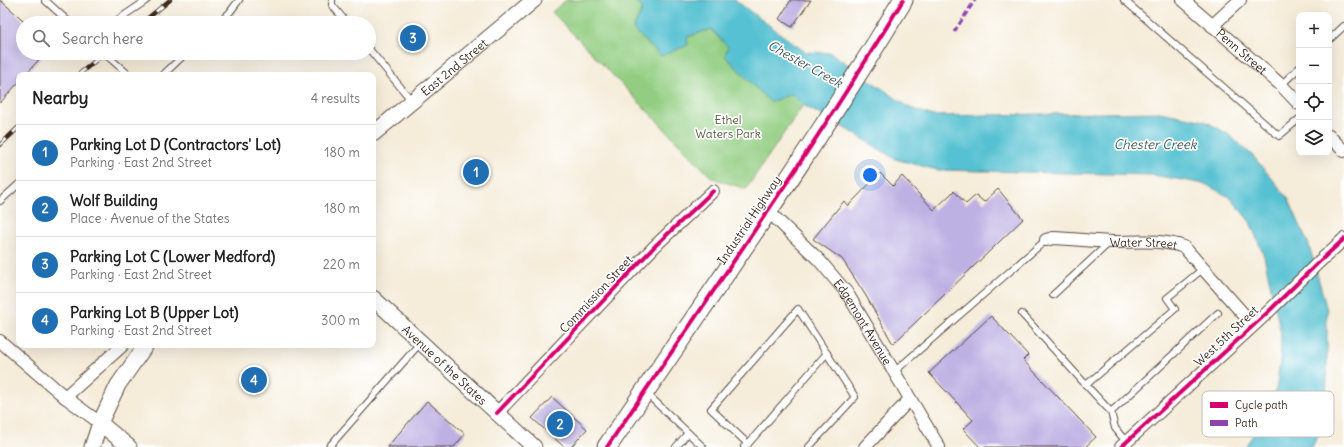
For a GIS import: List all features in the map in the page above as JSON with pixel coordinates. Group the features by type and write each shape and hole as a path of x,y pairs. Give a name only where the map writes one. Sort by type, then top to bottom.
{"main road":[{"name":"Industrial Highway","path":"607,447 768,211 867,59 903,0"}],"street":[{"name":"East 2nd Street","path":"376,132 534,0"},
{"name":"Penn Street","path":"1183,0 1281,85 1296,101"},
{"path":"1212,26 1240,0"},
{"path":"1332,139 1344,152"},
{"name":"Commission Street","path":"497,413 655,246 713,191"},
{"name":"Edgemont Avenue","path":"768,211 819,260 847,293 895,371 938,447"},
{"name":"Water Street","path":"1046,240 1053,238 1110,242 1157,241 1174,243 1184,247 1204,268 1253,326"},
{"name":"West 5th Street","path":"1123,445 1267,313 1318,262 1344,239"},
{"name":"Avenue of the States","path":"376,301 534,447"},
{"path":"0,342 65,397 129,447"},
{"path":"65,397 120,348"},
{"path":"92,447 100,423 118,385 144,348"},
{"path":"865,447 910,399"}],"lane":[{"path":"45,0 62,16"},
{"path":"123,16 147,0"},
{"path":"226,16 239,0"},
{"path":"332,0 332,5 341,16"},
{"path":"1124,0 1279,136 1298,120"},
{"path":"1332,37 1344,26"},
{"path":"376,58 412,102"},
{"path":"112,60 126,72"},
{"path":"165,72 178,60"},
{"path":"1281,85 1296,71"},
{"path":"0,201 16,187"},
{"path":"895,371 1046,240"},
{"path":"1053,295 1110,242"},
{"path":"1086,385 1175,309 1167,298 1204,268"},
{"path":"810,447 855,397 827,353 798,309 711,409 746,445 827,353"},
{"path":"1111,412 1218,313"},
{"path":"1022,314 1111,412 1115,428 1123,445"},
{"path":"329,447 421,342"},
{"path":"645,392 703,447"},
{"path":"676,447 688,433"}],"green space":[{"name":"Ethel Waters Park","path":"566,0 634,0 643,8 687,37 710,29 728,47 792,94 803,105 746,189 712,178 552,12"}],"water":[{"name":"Chester Creek","path":"634,0 735,0 805,52 831,53 910,108 933,116 1160,112 1205,121 1228,134 1253,156 1288,198 1309,245 1327,310 1326,391 1275,391 1280,361 1281,334 1264,256 1250,222 1231,198 1205,184 1153,175 937,170 895,159 855,134 803,105 792,94 770,102 725,56 728,47 711,29 687,37 688,45 661,56 633,29 643,8"},
{"name":"Chester Creek","path":"1252,437 1317,437 1312,447 1245,447"}],"building":[{"path":"0,0 18,16 16,16 16,60 39,60 28,72 16,72 16,85 0,103"},
{"path":"791,0 811,0 792,27 779,19"},
{"path":"880,173 893,186 902,176 934,210 954,191 966,204 976,195 984,202 998,189 1023,219 893,344 866,296 842,259 813,239 844,201 848,206"},
{"path":"991,316 1028,355 1023,360 1096,437 1085,447 980,447 963,429 973,420 929,373"},
{"path":"552,397 587,429 571,447 564,447 532,418"},
{"path":"427,401 465,434 454,447 387,447"}],"railway":[{"path":"151,16 170,0"},
{"path":"82,72 96,60"},
{"path":"0,145 16,130"}],"marked path":[{"path":"954,32 975,0"}],"cycle path":[{"path":"607,447 795,170 832,114 903,0"},
{"path":"497,413 655,246 713,191"},
{"path":"1121,447 1267,313 1344,239"}],"place":[{"name":"Parking Lot C (Lower Medford)","path":"413,38"},
{"name":"Parking Lot D (Contractors' Lot)","path":"476,172"},
{"name":"Parking Lot B (Upper Lot)","path":"254,380"},
{"name":"Wolf Building","path":"560,424"}]}
